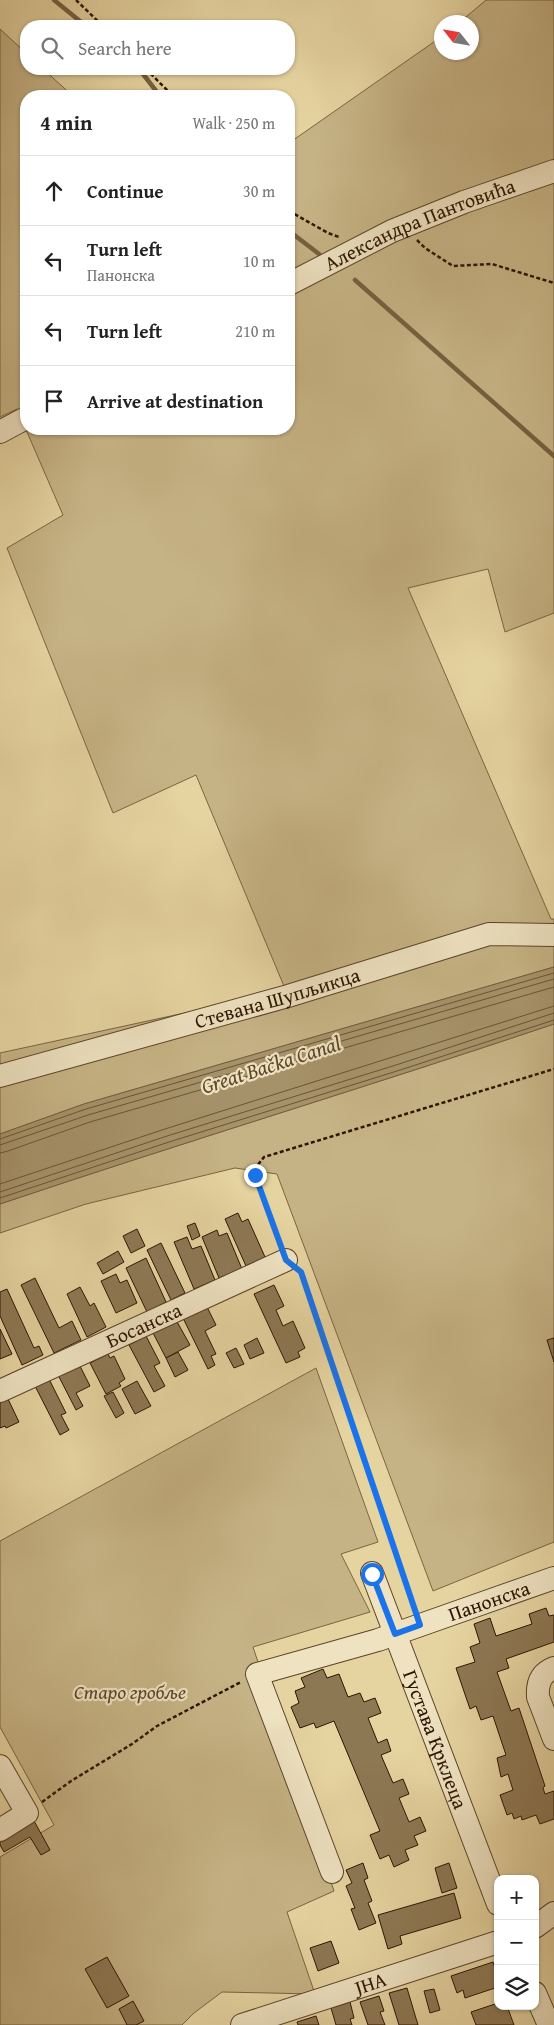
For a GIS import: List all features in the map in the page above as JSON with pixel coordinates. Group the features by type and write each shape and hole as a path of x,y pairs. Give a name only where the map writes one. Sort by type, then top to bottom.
{"street":[{"name":"Александра Пантовића","path":"295,281 403,227 464,202 554,171"},
{"path":"0,432 20,421"},
{"name":"Стевана Шупљикца","path":"0,1076 288,996 489,934 554,935"},
{"name":"Босанска","path":"0,1391 286,1260"},
{"name":"Густава Крклеца","path":"372,1574 494,1894"},
{"name":"Панонска","path":"257,1674 395,1634 554,1578"},
{"path":"554,1668 542,1676 538,1691 538,1697 554,1739"},
{"path":"257,1674 332,1872"},
{"path":"0,1766 27,1813 0,1830"},
{"path":"539,1924 554,1913"},
{"name":"ЈНА","path":"242,2025 494,1943"},
{"path":"539,2000 550,2023"}],"path":[{"path":"76,0 96,20"},
{"path":"152,75 167,90"},
{"path":"295,214 328,233 346,239 370,243"},
{"path":"403,227 425,248 453,266 492,264 554,283"},
{"path":"420,1625 301,1272 286,1260 255,1175 264,1157 554,1069"},
{"path":"27,1813 71,1781 132,1744 157,1726 257,1674"}],"green space":[{"path":"486,0 554,0 554,613 505,632 488,569 408,588 551,919 554,919 554,967 84,1104 0,1134 0,1053 286,991 196,775 113,813 7,548 63,515 28,435 295,435 295,139 434,42 434,60 479,60 479,15 468,15"},
{"path":"0,29 20,47 20,75 50,75 66,90 20,90 20,416 17,409 0,417"},
{"path":"554,1024 554,1542 433,1591 277,1174 235,1168 86,1204 0,1233 0,1204"},
{"name":"Старо гробље","path":"316,1368 378,1542 341,1554 370,1612 253,1647 334,1891 287,1912 315,1994 222,1992 194,2013 182,2025 0,2025 0,1857 54,1825 0,1727 0,1541"}],"water":[{"name":"Great Bačka Canal","path":"554,967 554,1024 0,1204 0,1134 84,1104"}],"building":[{"path":"238,1213 242,1222 248,1219 265,1257 246,1266 225,1219"},
{"path":"195,1223 200,1236 192,1240 187,1226"},
{"path":"137,1229 145,1246 131,1253 123,1236"},
{"path":"217,1230 219,1236 227,1233 242,1269 219,1278 202,1237"},
{"path":"187,1237 192,1249 201,1246 215,1280 194,1289 174,1242"},
{"path":"161,1243 185,1293 171,1300 147,1250"},
{"path":"118,1251 124,1262 103,1274 97,1263"},
{"path":"146,1258 166,1302 147,1312 126,1268"},
{"path":"116,1274 120,1283 127,1280 137,1303 116,1313 101,1281"},
{"path":"35,1278 59,1328 72,1321 81,1340 54,1353 21,1285"},
{"path":"274,1285 284,1306 276,1310 283,1326 293,1321 305,1348 298,1352 300,1357 286,1363 254,1294"},
{"path":"80,1287 90,1306 94,1303 106,1327 87,1337 67,1294"},
{"path":"7,1289 34,1348 39,1346 43,1355 22,1365 0,1316 0,1292"},
{"path":"206,1305 216,1325 205,1331 216,1354 211,1356 215,1365 208,1369 182,1316"},
{"path":"176,1320 190,1345 166,1358 153,1333"},
{"path":"0,1329 12,1354 0,1359"},
{"path":"146,1336 160,1363 154,1366 165,1386 154,1392 129,1345"},
{"path":"257,1338 264,1353 250,1359 244,1345"},
{"path":"554,1338 554,1362 547,1340"},
{"path":"236,1348 244,1364 234,1368 226,1353"},
{"path":"178,1352 188,1370 175,1377 166,1358"},
{"path":"108,1354 110,1358 114,1356 125,1379 119,1383 121,1386 106,1394 90,1363"},
{"path":"78,1362 90,1386 76,1393 83,1406 76,1410 57,1373"},
{"path":"49,1379 66,1413 61,1415 69,1430 60,1435 35,1386"},
{"path":"137,1381 151,1406 135,1414 122,1389"},
{"path":"113,1392 124,1413 116,1418 104,1396"},
{"path":"8,1399 19,1422 6,1428 5,1426 0,1428 0,1402"},
{"path":"546,1608 549,1616 554,1615 554,1642 506,1659 509,1668 497,1672 511,1711 519,1708 545,1786 543,1788 545,1794 554,1791 554,1819 540,1824 536,1815 522,1820 521,1816 514,1819 512,1813 507,1815 500,1795 513,1790 508,1774 501,1777 497,1758 506,1755 493,1716 481,1720 476,1706 470,1709 456,1668 475,1662 470,1647 480,1643 474,1624 490,1618 496,1636 532,1624 529,1614"},
{"path":"323,1669 327,1678 339,1674 348,1697 360,1693 364,1702 375,1698 381,1713 368,1718 378,1743 387,1739 391,1751 381,1755 393,1783 403,1779 409,1794 399,1798 409,1822 420,1817 426,1831 414,1836 418,1845 405,1850 409,1860 394,1867 389,1855 380,1859 370,1835 380,1831 334,1721 316,1728 314,1723 300,1728 291,1707 299,1703 295,1691 305,1687 301,1678"},
{"path":"33,1819 50,1850 41,1855 30,1837 4,1852 0,1845 0,1837"},
{"path":"363,1863 368,1878 364,1880 372,1901 368,1903 376,1923 359,1930 351,1909 355,1908 346,1886 352,1883 346,1870"},
{"path":"449,1863 457,1888 442,1893 435,1868"},
{"path":"454,1893 461,1918 400,1936 402,1944 388,1949 378,1915"},
{"path":"331,1941 339,1963 318,1971 310,1948"},
{"path":"107,1957 129,1996 107,2008 85,1969"},
{"path":"493,1962 494,1988 465,1998 463,1990 457,1993 451,1976"},
{"path":"407,1988 418,2025 399,2025 389,1993"},
{"path":"434,1989 440,2010 430,2013 424,1991"},
{"path":"379,1996 384,2011 380,2012 385,2025 368,2025 360,2002"},
{"path":"133,2001 144,2021 136,2025 127,2025 119,2009"},
{"path":"350,2002 354,2018 350,2019 352,2025 336,2025 331,2008"},
{"path":"494,2004 494,2010 508,2010 514,2025 476,2025 471,2012"},
{"path":"316,2016 319,2025 298,2025 297,2022"}],"waterway":[{"path":"54,0 79,20"},
{"path":"144,75 155,90"},
{"path":"295,236 319,254"},
{"path":"355,280 554,456"}],"route":[{"path":"255,1175 286,1260 301,1272 395,1545 420,1625 395,1634 372,1574"}]}
